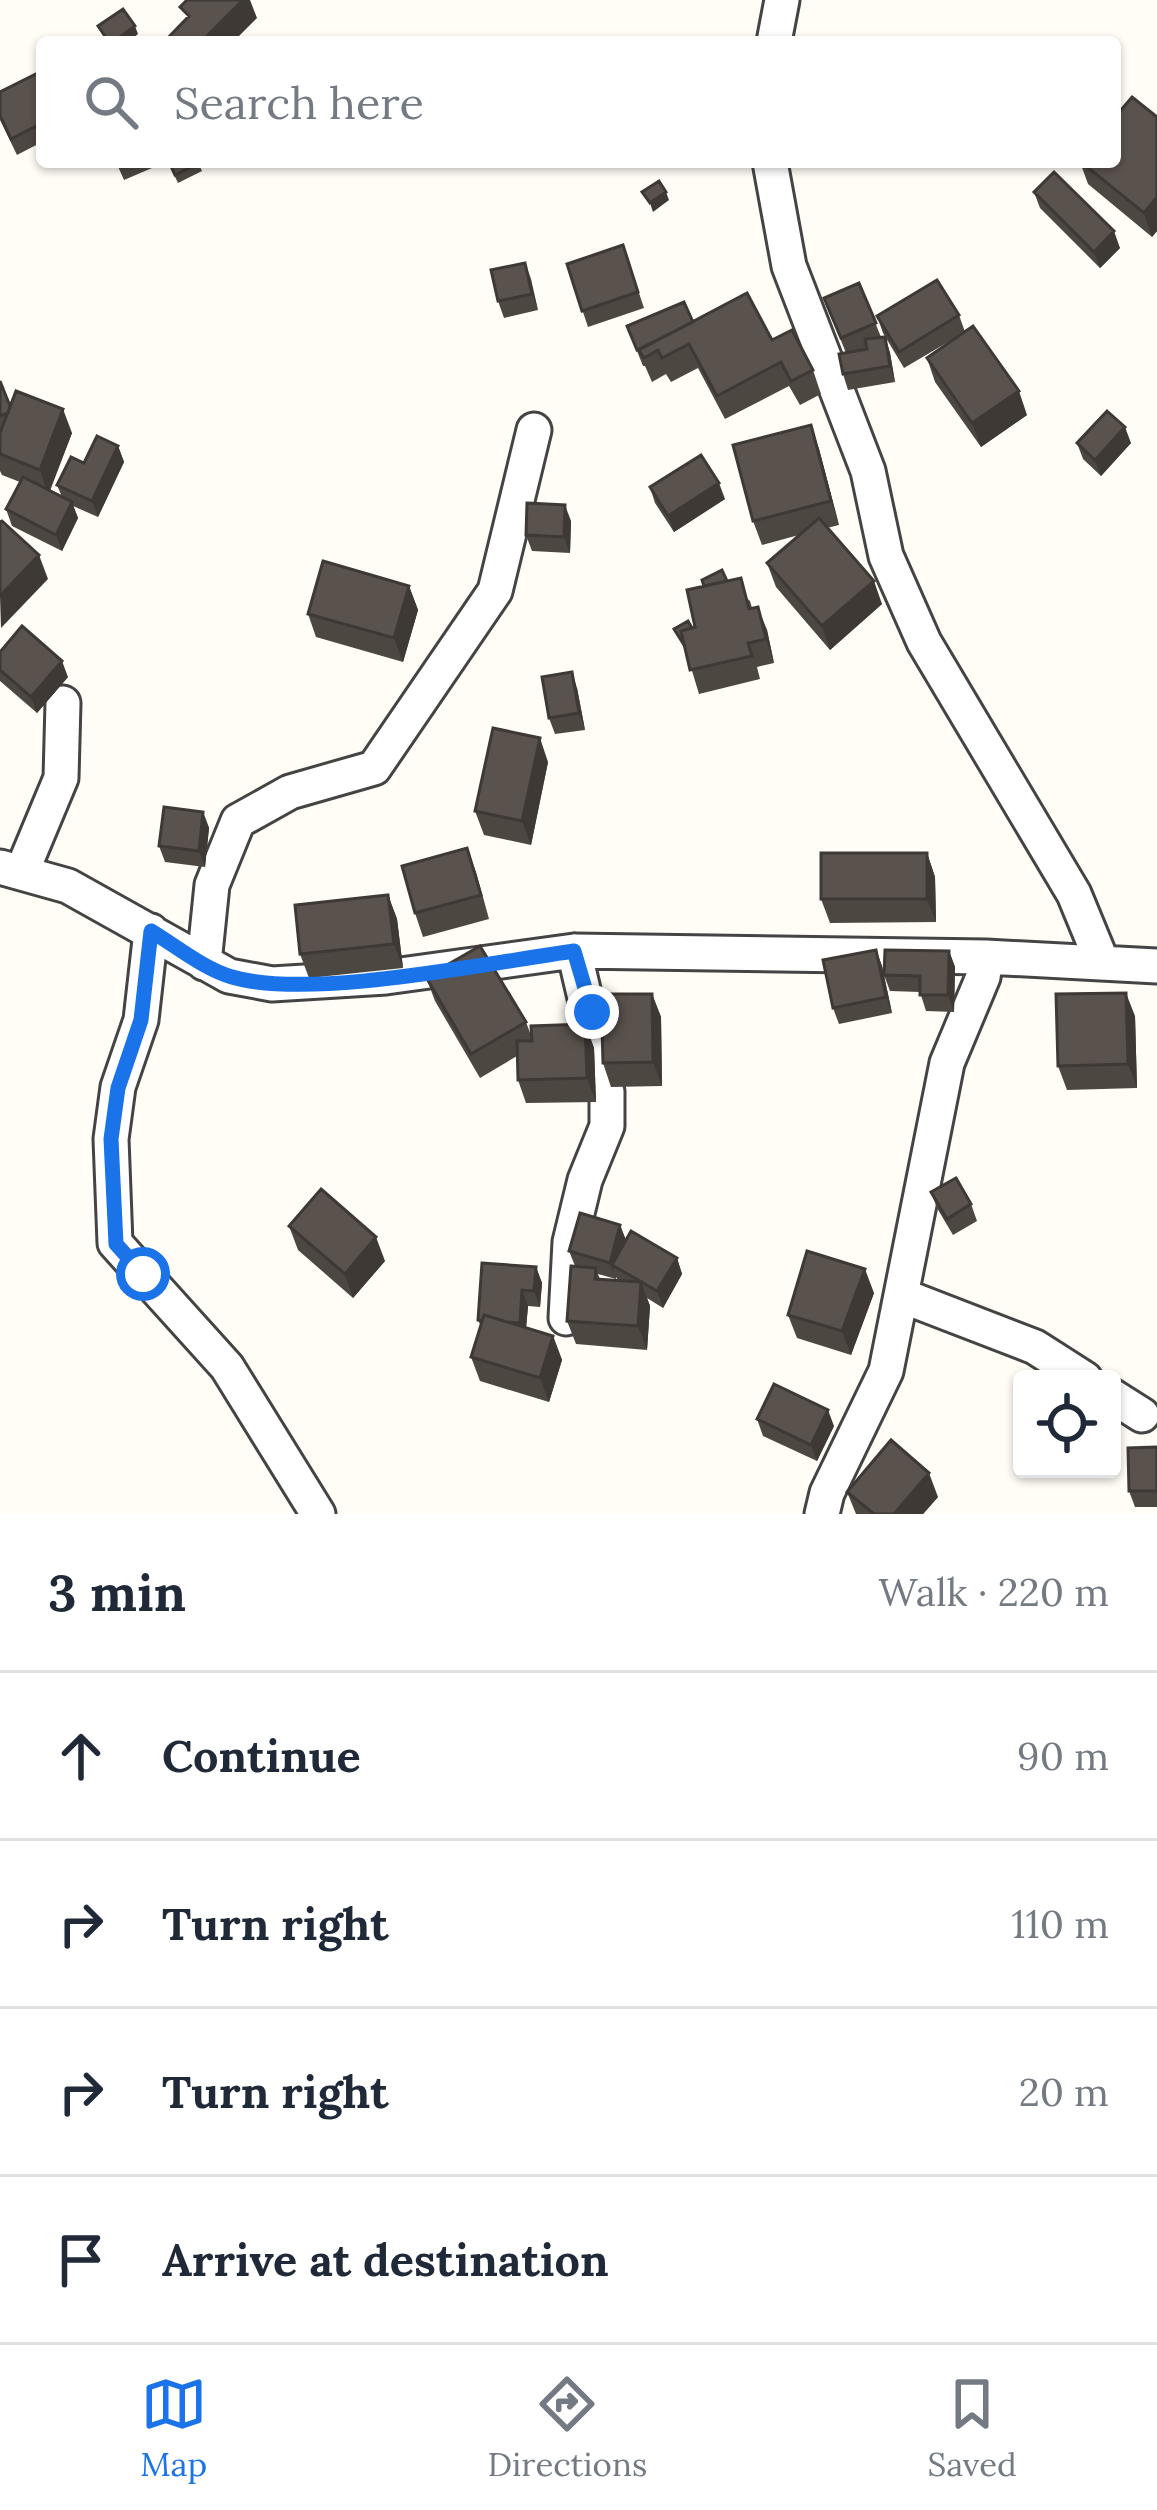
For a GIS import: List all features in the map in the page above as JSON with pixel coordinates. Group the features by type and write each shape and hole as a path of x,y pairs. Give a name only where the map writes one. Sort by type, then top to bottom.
{"street":[{"path":"775,36 782,0"},
{"path":"771,168 789,266 868,471 886,556 924,642 1074,893 1102,962"},
{"path":"204,964 212,885 238,821 290,792 374,768 495,592 534,430"},
{"path":"63,703 61,778 11,868 68,886 229,976 272,984 386,976 574,951 986,957 1157,966"},
{"path":"151,931 141,1020 118,1088 111,1139 116,1244 227,1367 318,1514"},
{"path":"566,1318 570,1242 584,1180 607,1126 607,1092 574,951"},
{"path":"822,1514 826,1493 886,1371 947,1063 983,976 986,957"},
{"path":"903,1296 1036,1347 1071,1370"},
{"path":"1121,1402 1142,1415"}],"building":[{"path":"187,0 243,0 207,36 170,36 189,16 180,7"},
{"path":"123,9 135,26 121,36 105,36 98,26"},
{"path":"36,74 36,126 11,139 0,115 0,92"},
{"path":"1132,97 1157,117 1157,197 1144,213 1088,168 1121,168 1121,110"},
{"path":"1054,172 1114,231 1094,252 1034,192"},
{"path":"659,181 666,192 650,203 642,192"},
{"path":"623,245 638,292 582,311 567,264"},
{"path":"525,263 532,294 498,301 491,270"},
{"path":"937,280 959,315 899,352 877,316"},
{"path":"859,283 876,323 841,338 824,298"},
{"path":"747,293 772,340 792,330 813,370 791,381 781,362 717,396 689,344 662,358 658,350 644,358 639,350"},
{"path":"684,302 693,322 637,350 627,326"},
{"path":"973,326 1019,391 972,423 927,358"},
{"path":"885,337 890,366 843,374 839,354 867,349 865,339"},
{"path":"0,381 10,406 0,416"},
{"path":"16,391 63,409 40,470 0,454 0,433"},
{"path":"1107,411 1125,427 1095,460 1077,443"},
{"path":"811,425 831,501 753,521 733,445"},
{"path":"97,436 118,446 92,501 57,485 71,457 84,463"},
{"path":"701,455 719,483 668,516 650,487"},
{"path":"23,477 72,502 56,535 6,509"},
{"path":"527,503 565,505 564,537 526,535"},
{"path":"819,518 874,581 822,626 767,563"},
{"path":"0,522 39,555 0,596"},
{"path":"323,561 409,586 394,638 308,614"},
{"path":"722,570 727,581 704,586 702,580"},
{"path":"741,578 749,609 758,607 766,639 748,643 752,656 690,670 681,631 695,627 687,590"},
{"path":"688,621 692,628 681,631 684,645 674,629"},
{"path":"22,626 62,661 31,697 0,670 0,652"},
{"path":"572,672 579,713 549,718 542,677"},
{"path":"493,728 540,738 522,821 475,811"},
{"path":"164,807 203,812 199,851 159,846"},
{"path":"467,848 481,895 415,913 402,866"},
{"path":"821,853 927,853 927,899 821,899"},
{"path":"388,895 394,944 300,954 295,905"},
{"path":"480,946 526,1022 471,1054 426,977"},
{"path":"876,950 886,997 833,1008 823,960"},
{"path":"885,950 949,951 948,995 920,995 920,976 884,975"},
{"path":"1126,993 1128,1064 1058,1066 1056,994"},
{"path":"601,994 652,994 653,1062 603,1063"},
{"path":"585,1024 587,1078 518,1080 517,1041 532,1041 531,1026"},
{"path":"956,1178 971,1204 947,1219 931,1192"},
{"path":"321,1189 376,1237 345,1274 289,1226"},
{"path":"580,1213 620,1225 610,1263 569,1251"},
{"path":"631,1231 677,1258 657,1291 612,1265"},
{"path":"807,1251 865,1269 842,1331 788,1315"},
{"path":"482,1263 536,1267 534,1291 522,1290 520,1323 484,1315 478,1320"},
{"path":"571,1266 596,1268 595,1279 641,1282 638,1326 567,1321"},
{"path":"484,1315 553,1336 540,1378 471,1357"},
{"path":"774,1384 828,1410 811,1445 757,1419"},
{"path":"891,1440 929,1473 894,1514 874,1514 847,1492"},
{"path":"1157,1447 1157,1491 1129,1491 1128,1448"}],"route":[{"path":"143,1274 116,1244 111,1139 118,1088 141,1020 151,931 229,976 272,984 386,976 574,951 592,1012"}]}
